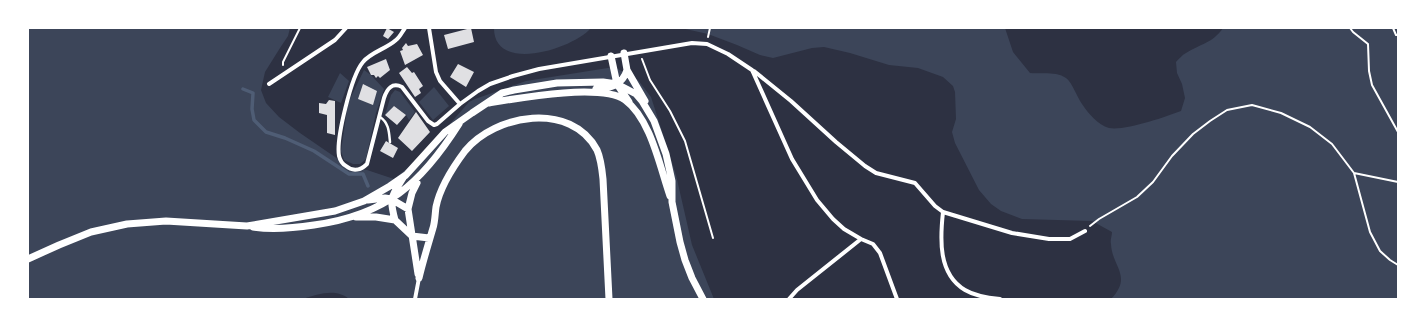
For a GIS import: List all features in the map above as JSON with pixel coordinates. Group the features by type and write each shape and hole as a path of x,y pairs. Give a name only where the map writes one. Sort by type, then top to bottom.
{"main road":[{"path":"624,54 627,70 641,92 666,154 672,181 672,202"},
{"path":"611,56 617,84 648,132 655,147 672,202 685,260 703,299"},
{"path":"577,93 609,88 617,84 625,76 627,70"},
{"path":"429,238 412,236 395,220 391,206 391,199 406,175 445,132 502,94 534,86 585,82 617,84 636,94 649,111"},
{"path":"485,104 533,96 604,93 626,100 633,108"},
{"path":"419,278 433,227 436,207 443,187 460,159 475,141 487,132 502,125 530,118 555,118 575,127 590,140 597,150 601,162 609,299"},
{"path":"28,259 91,232 127,224 166,221 247,226 270,230 326,224 352,217 373,209 408,188 440,153 460,122"},
{"path":"364,201 406,175"},
{"path":"419,278 408,210 412,193 420,176"},
{"path":"247,226 323,213 364,201 385,198 398,202 408,210"},
{"path":"352,217 376,217 395,220"}],"street":[{"path":"269,84 334,40 346,28"},
{"path":"405,28 396,40 367,58 362,63 355,78 344,114 339,145 339,158 342,164 350,169 356,170 367,164 387,90 394,85 402,87 431,124 437,124 460,104 488,85 513,76 539,69 692,42 707,44 728,54 752,70 865,166 876,173 915,183 935,206 943,212 1012,233 1049,239 1070,239 1085,231"},
{"path":"429,28 436,72 440,81 460,104"},
{"path":"752,70 792,159 817,200 833,220 844,229 860,239 873,244 880,253 897,299"},
{"path":"943,212 942,254 949,274 959,286 966,291 985,297 1000,299"},
{"path":"789,299 797,290 860,239"},
{"path":"415,299 419,278"}],"lane":[{"path":"379,117 384,120 389,128 390,142"}],"path":[{"path":"283,74 283,62 300,28"},
{"path":"1350,28 1368,44 1368,71 1372,86 1398,132"},
{"path":"1393,28 1398,35"},
{"path":"639,51 650,80 670,111 685,141 713,238"},
{"path":"1085,231 1099,218 1137,197 1153,182 1172,156 1193,134 1210,121 1227,110 1252,105 1281,113 1310,128 1332,144 1354,174 1370,232 1380,251 1398,265"},
{"path":"1354,174 1398,182"}],"shaded area":[{"path":"28,28 290,28 288,36 265,72 261,90 266,103 279,117 351,168 367,170 394,179 421,157 469,102 526,81 614,67 638,80 651,97 676,175 692,245 714,299 349,299 338,294 327,293 303,299 28,299"},
{"path":"494,28 591,28 582,36 552,49 536,53 520,54 507,50 497,42"},
{"path":"681,28 1005,28 1013,52 1030,73 1058,74 1066,78 1082,104 1094,118 1109,128 1116,128 1145,123 1181,111 1185,98 1182,84 1177,73 1176,62 1191,50 1215,37 1223,28 1398,28 1398,299 1111,299 1117,291 1121,278 1112,252 1112,232 1092,221 1022,219 1001,211 991,204 979,190 955,143 952,132 956,119 955,92 953,86 943,77 918,68 889,65 824,47 812,48 773,58 760,55 708,34"},
{"path":"364,70 384,89 376,113 366,159 360,164 353,164 344,160 341,151 348,103"},
{"path":"340,73 349,81 341,103 328,97"},
{"path":"434,87 449,106 433,120 419,102"},
{"path":"395,90 400,92 415,112 409,120 406,115 394,106 385,115 391,95"}],"building":[{"path":"387,28 394,32 388,39 383,36"},
{"path":"471,28 474,42 448,49 444,35"},
{"path":"406,43 408,46 417,44 423,55 405,65 400,51 403,50 402,48"},
{"path":"386,59 390,70 380,78 378,76 376,78 374,75 371,75 367,67"},
{"path":"458,64 474,72 466,87 450,77"},
{"path":"407,67 412,73 414,72 423,86 419,89 421,93 415,97 399,73"},
{"path":"363,84 377,91 373,105 358,99"},
{"path":"329,100 335,101 335,135 327,133 327,115 319,113 319,103 326,104"},
{"path":"394,106 406,115 397,125 385,115"},
{"path":"416,112 430,132 412,151 398,138"},
{"path":"386,141 398,148 393,158 380,151"}],"waterway":[{"path":"243,89 253,93 252,109 254,120 266,132 285,138 314,151 349,174 363,174 368,186"}]}
